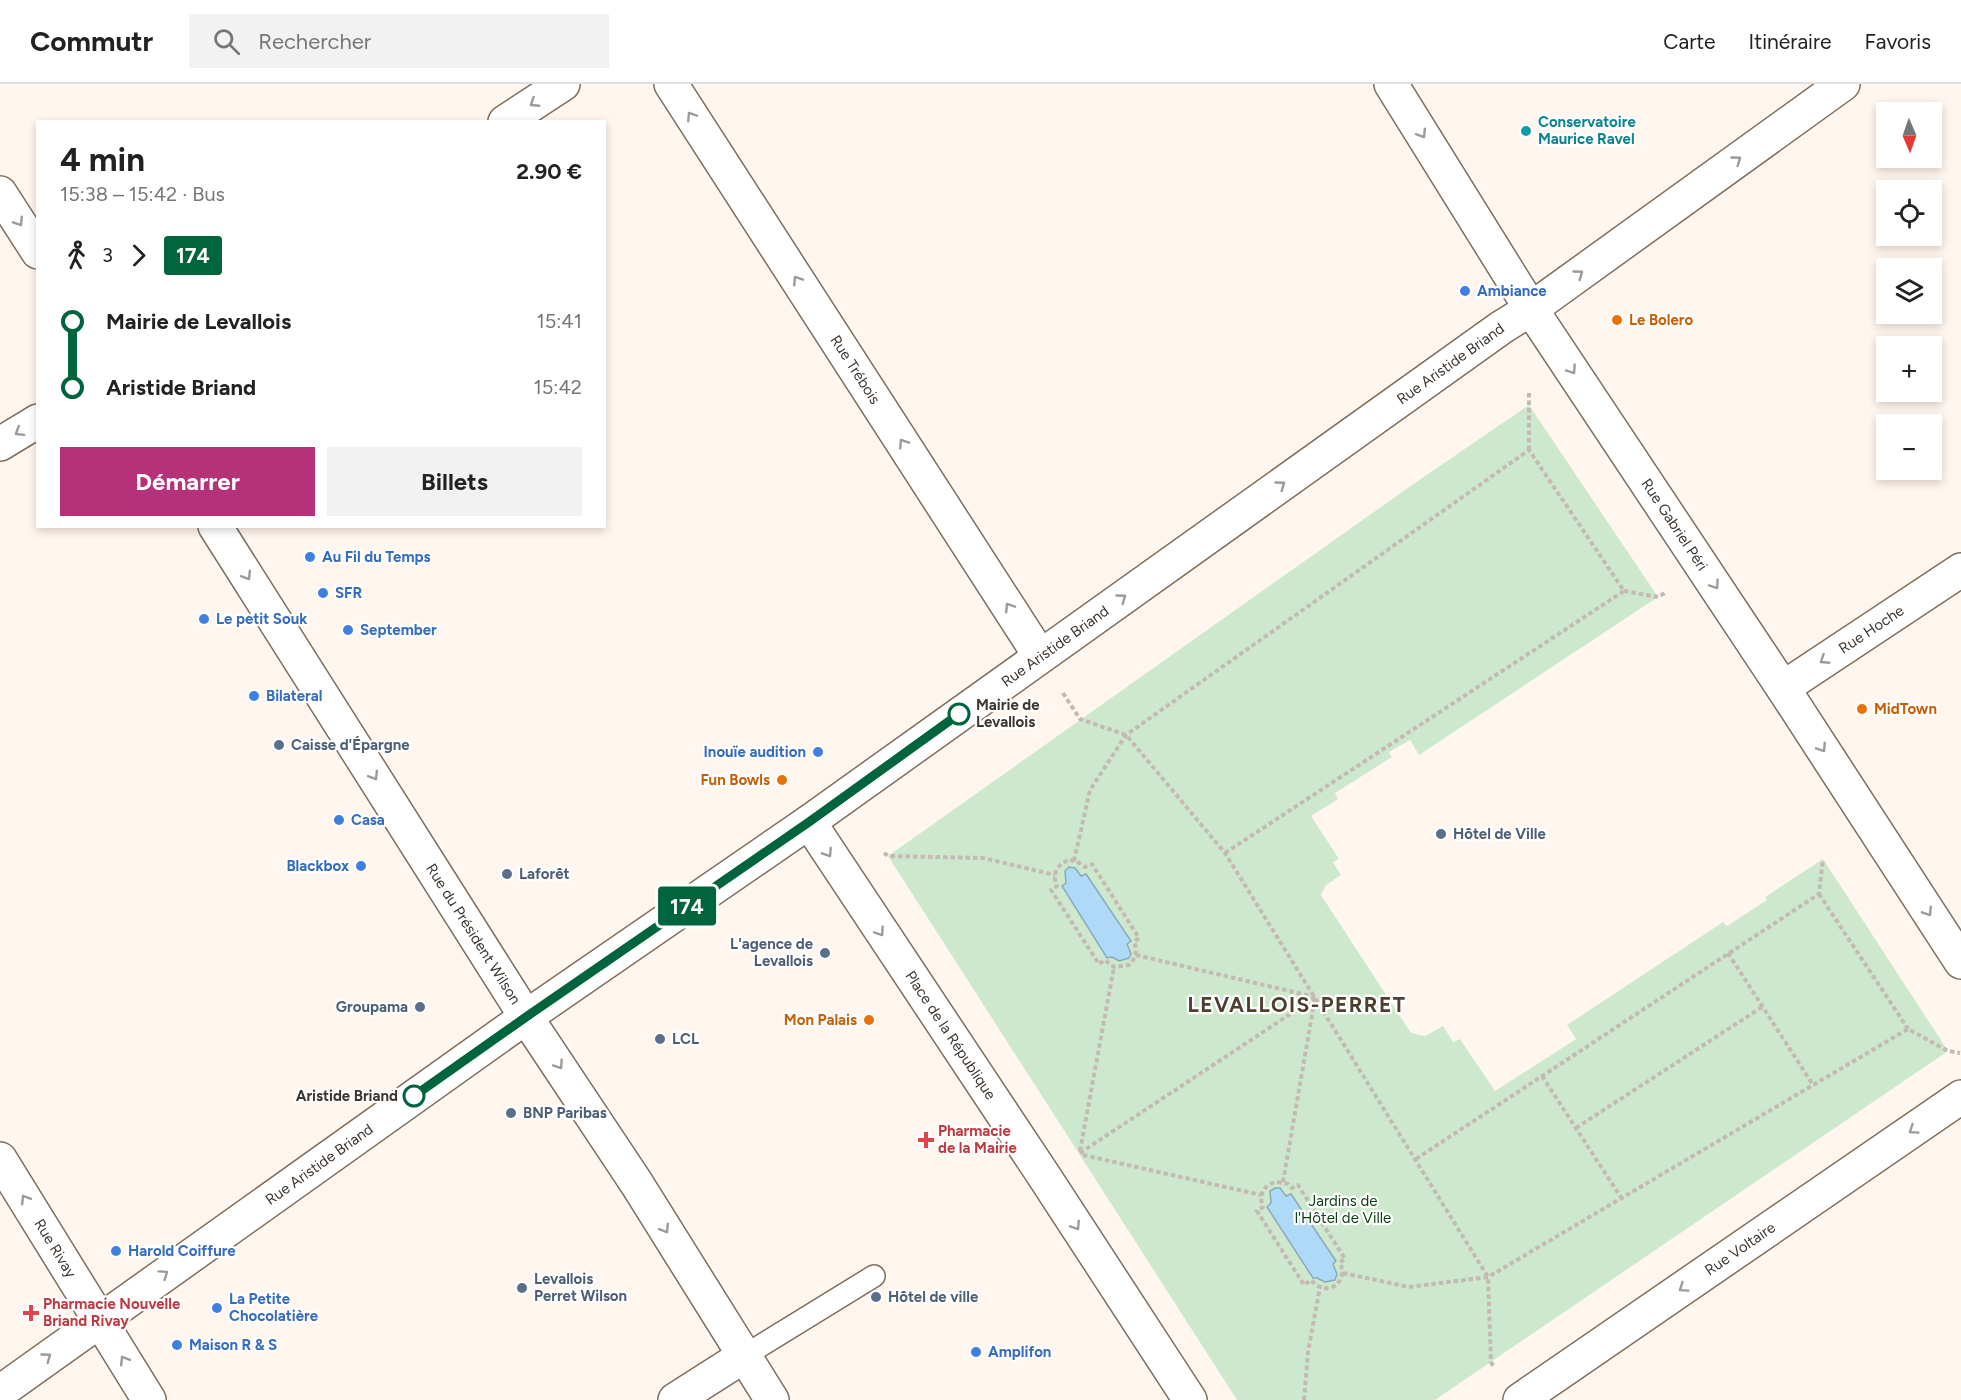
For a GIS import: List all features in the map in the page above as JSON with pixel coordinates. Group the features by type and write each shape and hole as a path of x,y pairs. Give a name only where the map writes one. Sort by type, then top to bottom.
{"street":[{"path":"508,120 563,84"},
{"name":"Rue Trébois","path":"671,84 1040,656"},
{"name":"Rue Gabriel Péri","path":"1391,84 1531,309 1783,688 1961,962"},
{"name":"Rue Aristide Briand","path":"0,1392 526,1017 809,822 1531,309 1843,84"},
{"path":"0,193 36,249"},
{"path":"0,444 36,422"},
{"name":"Rue du Président Wilson","path":"217,528 526,1017 637,1184 772,1400"},
{"name":"Rue Hoche","path":"1783,688 1961,570"},
{"name":"Place de la République","path":"809,822 1190,1400"},
{"name":"Rue Voltaire","path":"1520,1400 1961,1097"},
{"name":"Rue Rivay","path":"0,1159 149,1400"},
{"path":"675,1400 744,1356"}],"lane":[{"path":"744,1356 874,1276"}],"path":[{"path":"1529,393 1529,450 1624,591"},
{"path":"1074,861 1090,790 1126,735 1529,450"},
{"path":"1226,853 1624,591 1658,597 1665,593"},
{"path":"1040,656 1080,719 1126,735 1226,853 1488,1277 1491,1362 1499,1375"},
{"path":"879,850 888,856 983,858 1054,875"},
{"path":"1823,859 1819,894 1908,1029 1948,1051 1961,1053"},
{"path":"1065,861 1081,863 1085,867 1092,864 1139,938 1134,942 1136,955 1129,965 1114,967 1106,960 1098,964 1051,890 1057,886 1054,875 1056,869 1065,861"},
{"path":"1416,1159 1819,894"},
{"path":"1728,953 1813,1085"},
{"path":"1136,955 1316,997"},
{"path":"1079,1154 1114,967"},
{"path":"1079,1154 1316,997"},
{"path":"1283,1182 1316,997"},
{"path":"1576,1128 1762,1007"},
{"path":"1343,1274 1408,1287 1488,1277 1908,1029"},
{"path":"1542,1076 1622,1199"},
{"path":"1079,1154 1261,1195"},
{"path":"1271,1182 1283,1182 1292,1188 1298,1185 1345,1259 1340,1262 1343,1274 1339,1283 1326,1289 1311,1280 1304,1285 1257,1211 1263,1207 1261,1195 1266,1185 1271,1182"},
{"path":"1304,1400 1308,1352 1320,1287"}],"green space":[{"name":"Jardins de l'Hôtel de Ville","path":"1529,405 1658,597 1419,755 1410,740 1389,752 1392,757 1335,793 1338,799 1311,816 1339,859 1333,862 1341,875 1326,885 1321,895 1411,1033 1425,1036 1443,1026 1453,1042 1460,1039 1495,1091 1576,1039 1567,1025 1723,922 1727,926 1767,900 1765,897 1823,859 1948,1051 1435,1400 1237,1400 888,856 1412,485"}],"water":[{"path":"1069,867 1075,868 1081,876 1086,874 1131,941 1127,944 1131,954 1129,958 1119,961 1112,957 1107,958 1062,886 1066,883 1065,871"},
{"path":"1280,1188 1286,1196 1291,1194 1336,1261 1333,1264 1337,1274 1335,1280 1325,1282 1313,1278 1267,1207 1271,1203 1270,1191"}],"bus line":[{"name":"174","path":"414,1096 809,822 959,714"}],"place":[{"name":"Conservatoire Maurice Ravel","path":"1526,131"},
{"name":"Ambiance","path":"1465,291"},
{"name":"Le Bolero","path":"1617,320"},
{"name":"Au Fil du Temps","path":"310,557"},
{"name":"SFR","path":"323,593"},
{"name":"Le petit Souk","path":"204,619"},
{"name":"September","path":"348,630"},
{"name":"Bilateral","path":"254,696"},
{"name":"MidTown","path":"1862,709"},
{"name":"Mairie de Levallois","path":"959,714"},
{"name":"Caisse d'Épargne","path":"279,745"},
{"name":"Inouïe audition","path":"818,752"},
{"name":"Fun Bowls","path":"782,780"},
{"name":"Casa","path":"339,820"},
{"name":"Hôtel de Ville","path":"1441,834"},
{"name":"Blackbox","path":"361,866"},
{"name":"Laforêt","path":"507,874"},
{"name":"L'agence de Levallois","path":"825,953"},
{"name":"Groupama","path":"420,1007"},
{"name":"Mon Palais","path":"869,1020"},
{"name":"LCL","path":"660,1039"},
{"name":"Aristide Briand","path":"414,1096"},
{"name":"BNP Paribas","path":"511,1113"},
{"name":"Pharmacie de la Mairie","path":"926,1140"},
{"name":"Harold Coiffure","path":"116,1251"},
{"name":"Levallois Perret Wilson","path":"522,1288"},
{"name":"Hôtel de ville","path":"876,1297"},
{"name":"La Petite Chocolatière","path":"217,1308"},
{"name":"Pharmacie Nouvelle Briand Rivay","path":"31,1313"},
{"name":"Maison R & S","path":"177,1345"},
{"name":"Amplifon","path":"976,1352"}],"district":[{"name":"LEVALLOIS-PERRET","path":"1297,1004"}]}
